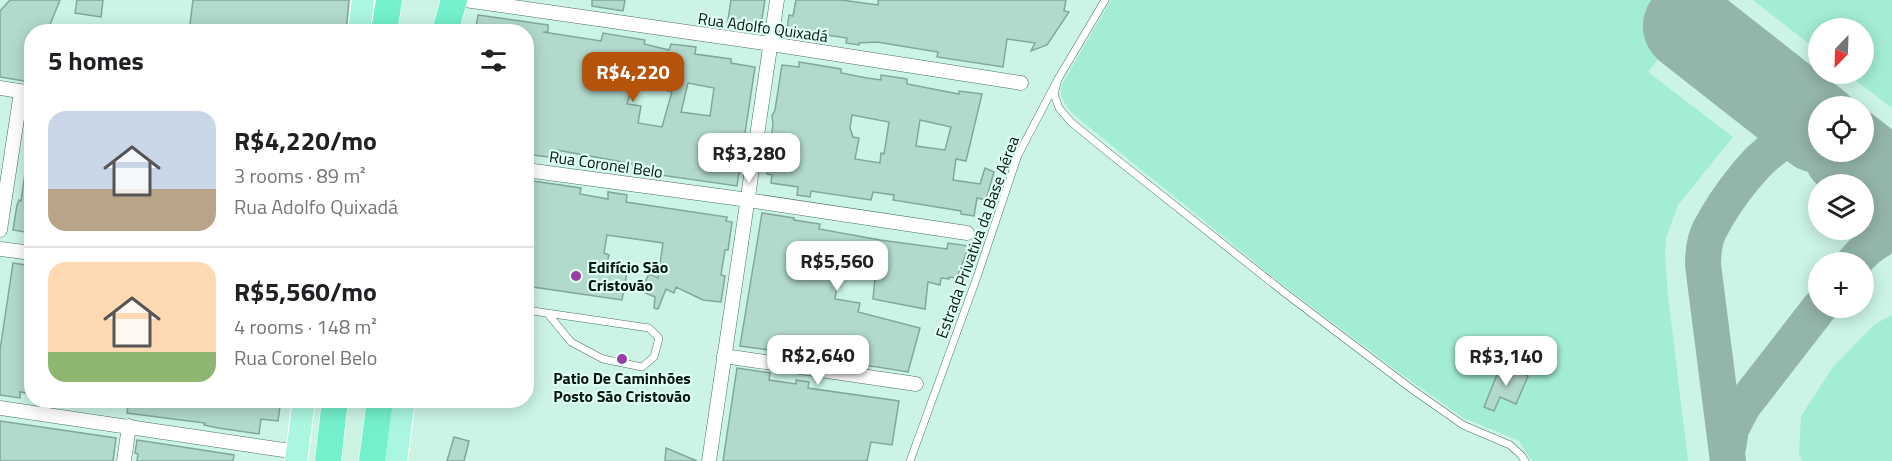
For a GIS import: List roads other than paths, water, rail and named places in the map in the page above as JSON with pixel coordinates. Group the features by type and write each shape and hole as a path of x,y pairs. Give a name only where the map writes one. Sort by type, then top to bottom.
{"highway":[{"path":"385,24 389,0"},
{"path":"431,24 435,0"},
{"path":"447,24 454,0"},
{"path":"328,461 334,408"},
{"path":"372,461 379,408"}],"main road":[{"path":"360,24 363,0"},
{"path":"458,24 463,0"},
{"path":"297,456 303,408"},
{"path":"396,461 403,408"}],"street":[{"name":"Rua Adolfo Quixadá","path":"463,0 1021,83"},
{"path":"708,461 777,0"},
{"path":"0,88 24,92"},
{"path":"0,230 24,103"},
{"name":"Rua Coronel Belo","path":"534,171 967,233"},
{"path":"0,249 24,252"},
{"path":"724,356 916,384"},
{"path":"0,408 129,426 297,456"},
{"path":"124,461 129,426"}],"lane":[{"name":"Estrada Privativa da Base Aérea","path":"910,461 977,277 1017,155 1058,78 1106,0"},
{"path":"1058,78 1054,94 1059,108 1071,122 1110,154 1285,293 1413,390 1463,425 1509,445 1525,461"},
{"path":"534,311 649,328 659,338 654,357 642,367 603,359 571,342 548,314"}],"place":[{"name":"Edifício São Cristovão","path":"576,276"},
{"name":"Patio De Caminhões Posto São Cristovão","path":"622,359"}]}
